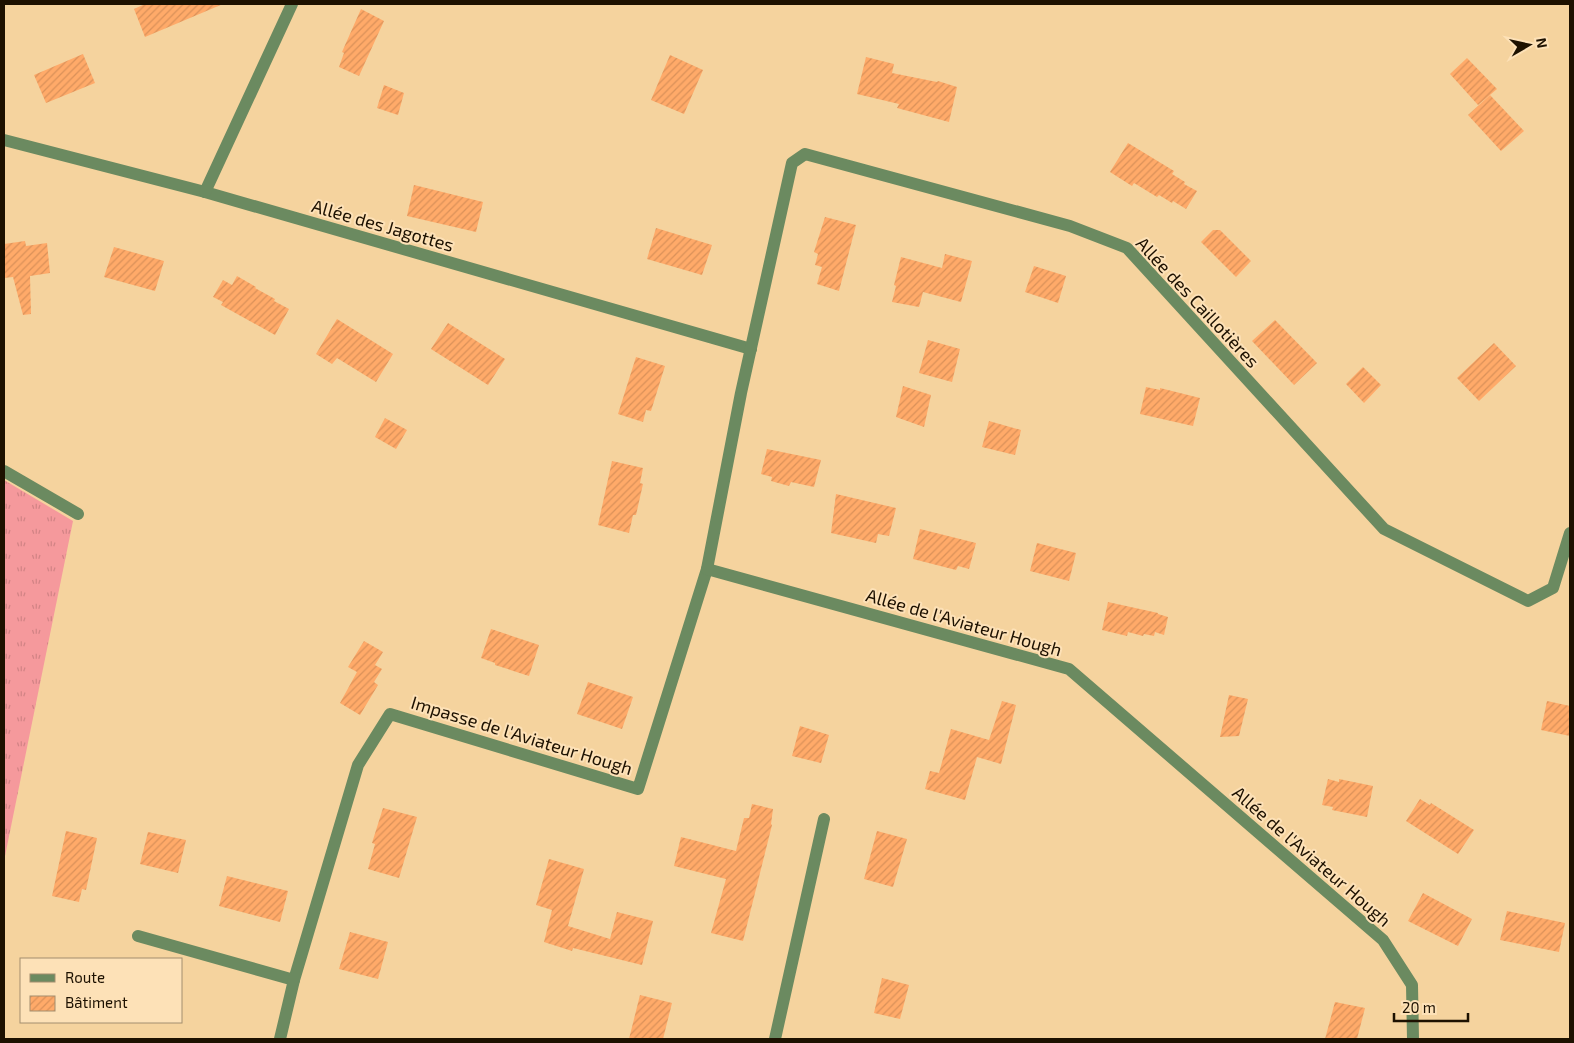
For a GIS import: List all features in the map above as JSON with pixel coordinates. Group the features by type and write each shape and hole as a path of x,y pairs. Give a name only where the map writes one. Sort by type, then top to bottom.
{"street":[{"path":"205,192 292,4"},
{"name":"Allée des Jagottes","path":"4,140 205,192 750,349"},
{"name":"Allée des Caillotières","path":"750,349 792,163 805,154 1070,226 1127,248 1384,529 1528,601 1553,588 1570,533"},
{"path":"707,569 750,349"},
{"path":"4,471 78,514"},
{"name":"Impasse de l'Aviateur Hough","path":"294,980 358,765 390,714 638,789 707,569"},
{"name":"Allée de l'Aviateur Hough","path":"707,569 1069,669 1383,940 1412,985 1413,1039"},
{"path":"775,1039 824,819"},
{"path":"138,936 294,980 280,1039"}],"green space":[{"path":"4,480 73,521 4,861"}],"building":[{"path":"145,4 223,4 145,37 134,9"},
{"path":"361,9 384,21 359,76 339,67 344,53 342,52"},
{"path":"83,54 95,83 46,103 34,75"},
{"path":"670,55 703,70 684,114 651,100"},
{"path":"866,57 894,64 892,73 938,81 957,87 949,122 897,108 899,104 857,94"},
{"path":"1467,58 1497,89 1478,105 1450,74"},
{"path":"384,85 404,93 398,115 377,108"},
{"path":"1490,95 1524,131 1501,151 1468,115"},
{"path":"1128,143 1174,171 1172,174 1185,182 1184,184 1197,191 1186,209 1159,195 1157,197 1134,183 1132,186 1110,172"},
{"path":"414,185 483,202 476,232 407,216"},
{"path":"825,217 856,225 839,291 817,284 822,267 815,265 818,254 814,252"},
{"path":"656,228 712,245 702,275 647,259"},
{"path":"1213,230 1220,230 1251,261 1236,277 1201,242"},
{"path":"25,241 26,246 47,243 50,273 30,276 31,314 23,315 13,277 4,278 4,244"},
{"path":"114,247 164,261 155,291 104,277"},
{"path":"945,254 972,261 961,302 923,292 919,307 892,302 901,257 942,268"},
{"path":"1034,266 1066,276 1058,303 1025,292"},
{"path":"237,276 289,309 275,335 221,305 223,302 213,297 223,280 232,285"},
{"path":"337,319 393,354 376,382 337,358 332,364 316,354"},
{"path":"1275,320 1317,363 1294,385 1252,341"},
{"path":"448,323 505,359 488,385 431,349"},
{"path":"928,340 960,349 952,382 919,373"},
{"path":"1494,343 1516,366 1479,401 1457,378"},
{"path":"636,357 665,366 651,411 646,410 643,422 618,414"},
{"path":"1363,367 1381,385 1364,403 1346,384"},
{"path":"903,386 931,395 924,427 896,417"},
{"path":"1146,387 1160,390 1160,388 1200,398 1193,426 1140,414"},
{"path":"385,418 407,430 396,449 375,437"},
{"path":"989,421 1021,430 1015,455 982,447"},
{"path":"767,449 821,460 814,487 791,482 789,486 771,481 772,477 761,474"},
{"path":"612,461 643,468 640,483 643,484 636,515 633,515 629,533 598,525"},
{"path":"836,494 896,508 889,536 878,534 876,543 831,533"},
{"path":"920,529 976,543 969,569 958,566 956,570 913,559"},
{"path":"1037,543 1076,553 1069,581 1030,571"},
{"path":"1108,602 1168,617 1164,635 1155,632 1154,636 1144,634 1143,636 1128,632 1127,636 1102,630"},
{"path":"491,629 539,645 529,676 495,665 495,663 481,658"},
{"path":"364,641 383,652 375,665 382,669 374,682 378,685 360,715 340,703 357,672 348,667"},
{"path":"588,682 633,697 622,729 577,714"},
{"path":"1229,695 1248,699 1239,736 1220,737"},
{"path":"1002,701 1016,705 1001,764 977,757 965,800 925,789 930,771 939,773 951,729 989,740"},
{"path":"1547,701 1570,706 1570,736 1541,730"},
{"path":"800,726 829,735 821,763 792,756"},
{"path":"1328,779 1339,782 1339,779 1373,786 1367,817 1332,810 1333,807 1322,805"},
{"path":"1420,799 1430,805 1431,803 1474,830 1458,854 1406,821"},
{"path":"752,804 773,809 772,825 743,941 711,933 726,879 674,866 681,837 736,851 744,818 749,818"},
{"path":"383,808 417,817 399,878 368,869 375,844 372,843"},
{"path":"66,831 97,838 86,890 82,889 79,902 52,896"},
{"path":"877,831 907,839 893,887 864,879"},
{"path":"148,832 186,840 178,873 140,864"},
{"path":"549,859 584,869 568,926 610,939 617,912 653,921 642,965 573,948 572,951 544,942 552,910 536,905"},
{"path":"227,876 288,891 280,922 219,906"},
{"path":"1423,893 1472,919 1458,946 1408,921"},
{"path":"1507,911 1565,923 1559,952 1500,940"},
{"path":"350,932 388,942 378,979 339,969"},
{"path":"882,978 909,985 900,1019 874,1013"},
{"path":"640,995 672,1003 663,1039 629,1039"},
{"path":"1335,1002 1365,1008 1357,1039 1325,1039"}]}
